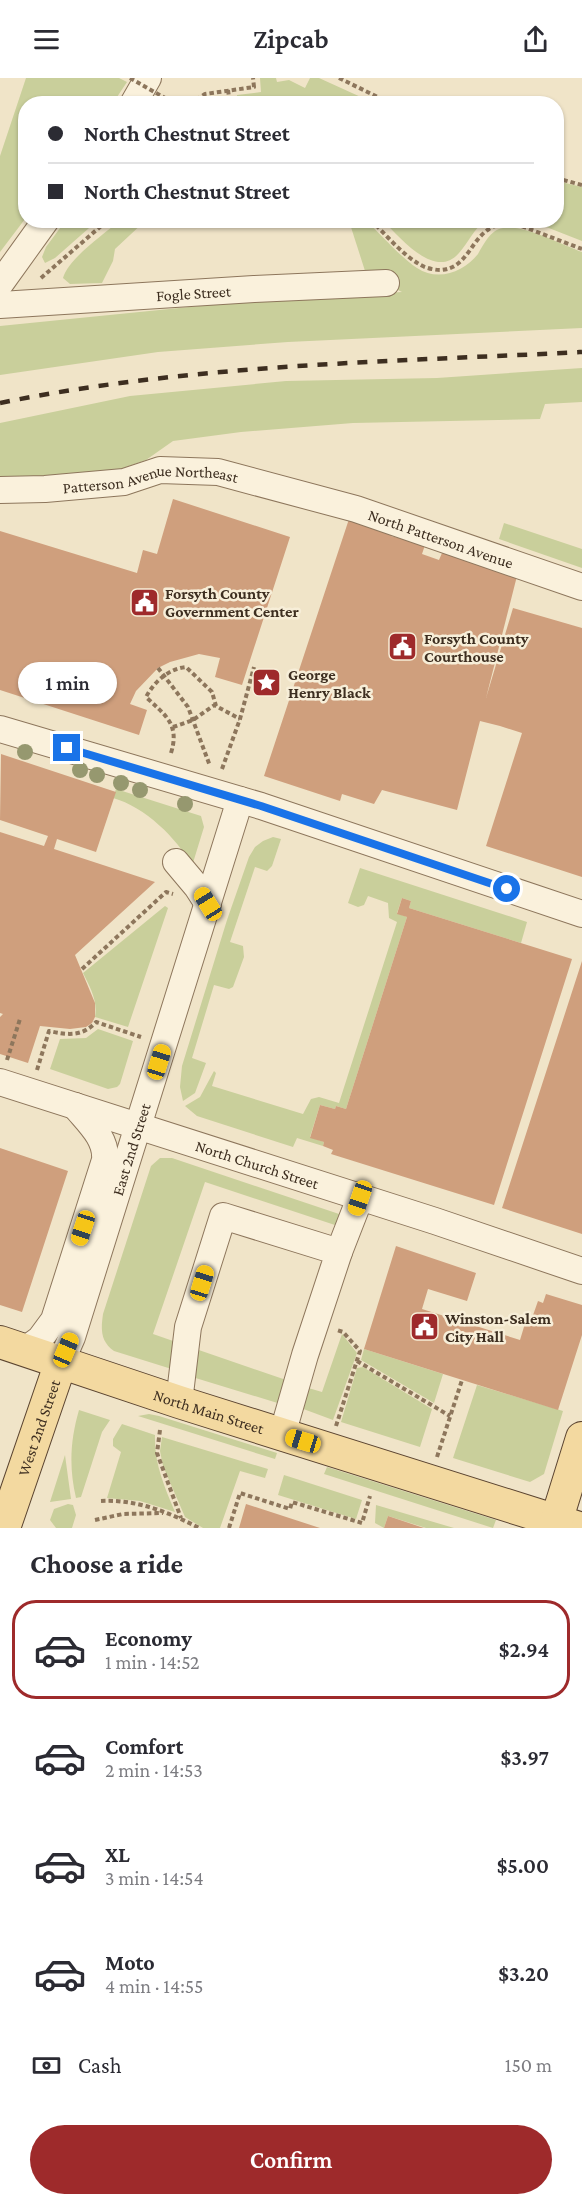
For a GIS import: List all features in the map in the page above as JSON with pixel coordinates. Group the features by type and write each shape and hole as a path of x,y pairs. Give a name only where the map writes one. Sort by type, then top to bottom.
{"main road":[{"name":"North Main Street","path":"12,1346 282,1435 568,1522"},
{"name":"West 2nd Street","path":"4,1528 61,1362"},
{"path":"568,1522 582,1438"}],"street":[{"path":"138,96 148,78"},
{"path":"0,284 40,228"},
{"name":"Fogle Street","path":"0,305 386,283"},
{"name":"Patterson Avenue Northeast","path":"0,490 45,489 124,482 160,470 218,472 298,494"},
{"name":"North Patterson Avenue","path":"298,494 356,509 582,587"},
{"path":"0,729 240,800 582,914"},
{"name":"East 2nd Street","path":"61,1362 72,1337 240,800"},
{"path":"176,862 197,886 208,904"},
{"name":"North Church Street","path":"3,1071 75,1106 582,1271"},
{"name":"East 2nd Street","path":"12,1346 40,1339 54,1320 105,1160 104,1145 97,1132 75,1106"},
{"path":"282,1435 305,1355 339,1252 360,1198"},
{"path":"179,1402 188,1327 223,1216 339,1252"}],"path":[{"path":"130,78 162,96"},
{"path":"202,96 254,87 253,78"},
{"path":"339,78 376,96"},
{"path":"228,90 229,96"},
{"path":"564,180 582,184"},
{"path":"37,303 34,280 44,278 99,228"},
{"path":"381,228 420,265 438,270 447,269 462,261 482,235 491,228"},
{"path":"527,228 582,249"},
{"path":"171,753 174,731 166,717 146,697 153,685 172,671 186,667 212,692 216,704 227,713 240,719"},
{"path":"159,668 188,706 210,766"},
{"path":"222,769 240,719 254,668"},
{"path":"172,727 193,720 216,704"},
{"path":"82,969 166,892 176,895"},
{"path":"3,1071 20,1019"},
{"path":"37,1070 49,1031 62,1034 82,1033 96,1023 141,1037"},
{"path":"316,1323 342,1332 360,1351 336,1426"},
{"path":"357,1361 450,1416"},
{"path":"437,1458 462,1380"},
{"path":"160,1431 157,1453 181,1519"},
{"path":"229,1528 240,1493 290,1509 292,1502 362,1523 370,1496"},
{"path":"101,1501 132,1503 181,1519 198,1528"},
{"path":"95,1520 123,1514 165,1513"}],"green space":[{"path":"26,78 119,78 127,82 118,96 20,96"},
{"path":"260,78 276,78 277,82 289,80 305,88 310,78 319,78 359,96 237,96 261,92"},
{"path":"18,102 18,228 0,252 0,156"},
{"path":"564,183 582,187 582,241 549,228 564,228"},
{"path":"60,228 89,228 55,258 45,263 42,257 46,247"},
{"path":"111,228 138,228 115,249 113,261 102,283 70,284 63,278 66,270"},
{"path":"351,228 373,228 410,263 433,274 450,273 466,266 478,254 491,234 498,229 521,229 582,252 582,328 288,342 158,352 0,375 0,326 239,302 402,292 366,274"},
{"path":"390,228 478,228 459,253 450,260 439,262 429,259 408,246"},
{"path":"582,368 582,402 545,404 540,419 353,423 241,432 173,441 146,460 112,472 0,480 0,423 130,396 286,381 437,378"},
{"path":"504,523 582,549 582,568 499,539"},
{"path":"116,789 201,816 204,827 192,866 178,845 159,825 137,808 113,798"},
{"path":"273,837 281,839 272,866 267,871 255,867 230,942 243,946 244,957 233,987 229,989 214,985 192,1058 206,1063 195,1093 183,1101 180,1087 182,1066 227,920 249,857 255,847"},
{"path":"360,868 527,922 521,943 409,908 411,901 402,898 397,913 407,917 346,1109 320,1105 310,1137 324,1142 323,1146 297,1138 293,1147 197,1116 185,1106 200,1097 214,1071 216,1073 212,1086 303,1114 311,1099 319,1097 339,1103 397,922 389,918 388,903 368,896 364,905 358,907 348,903"},
{"path":"165,906 168,908 128,1027 95,1017 96,1011 91,989 83,973"},
{"path":"98,1029 133,1041 120,1084 117,1087 108,1089 50,1069 60,1039 86,1038"},
{"path":"160,1158 172,1158 348,1217 344,1228 205,1182 153,1334 176,1342 178,1371 114,1351 106,1343 102,1330 103,1314 151,1166"},
{"path":"342,1334 357,1353 333,1420 298,1407 305,1387 322,1392"},
{"path":"193,1348 292,1382 284,1405 189,1376"},
{"path":"364,1349 443,1374 434,1403 361,1360"},
{"path":"363,1367 432,1409 420,1447 341,1422 357,1368"},
{"path":"477,1385 563,1411 544,1474 530,1482 453,1458"},
{"path":"79,1410 110,1420 102,1432 81,1497 76,1498 72,1476 72,1454"},
{"path":"149,1414 277,1453 275,1459 138,1416"},
{"path":"122,1424 155,1435 158,1465 175,1512 140,1501 107,1498 121,1452 113,1446 113,1439"},
{"path":"162,1437 268,1469 265,1478 240,1471 220,1528 203,1528 185,1517 163,1466 160,1451"},
{"path":"65,1455 71,1499 50,1502"},
{"path":"327,1467 496,1520 493,1528 324,1474"},
{"path":"284,1475 362,1500 356,1519 278,1495"},
{"path":"68,1504 73,1505 76,1515 72,1528 56,1528 50,1520 54,1509"},
{"path":"376,1505 454,1528 426,1528 388,1516 384,1528 375,1523"}],"building":[{"name":"Forsyth County Government Center","path":"173,499 290,537 242,685 215,677 220,658 199,654 170,662 158,668 136,691 130,704 147,710 139,735 0,690 0,531 137,573 143,550 157,554"},
{"name":"Forsyth County Courthouse","path":"349,519 392,532 391,536 425,545 422,554 439,560 442,553 518,572 486,698 513,608 582,628 582,877 486,846 522,733 500,726 480,721 457,810 382,790 374,804 342,794 340,801 264,776"},
{"path":"1,754 116,792 96,852 57,839 54,849 155,882 75,955 95,1003 95,1017 92,1023 86,1027 70,1029 40,1026 28,1063 0,1054 0,1017 3,1014 0,1013 0,832 44,846 48,836 0,820"},
{"path":"402,898 411,901 409,908 572,959 494,1205 331,1154 333,1150 323,1146 324,1142 310,1138 320,1105 346,1109 407,917 397,914"},
{"path":"582,961 582,1234 502,1208"},
{"path":"0,1148 68,1171 22,1312 0,1305"},
{"name":"Winston-Salem City Hall","path":"396,1246 476,1273 467,1301 428,1289 422,1309 520,1340 527,1317 532,1318 538,1301 543,1303 546,1294 582,1305 582,1335 558,1410 364,1349"},
{"path":"246,1504 320,1528 239,1528"},
{"path":"388,1516 424,1528 384,1528"}],"railway":[{"path":"0,403 72,390 217,372 363,362 582,352"}],"place":[{"name":"Forsyth County Government Center","path":"144,602"},
{"name":"Forsyth County Courthouse","path":"403,647"},
{"name":"George Henry Black","path":"267,683"},
{"name":"Winston-Salem City Hall","path":"424,1327"}],"route":[{"path":"67,748 261,806 507,889"}]}
